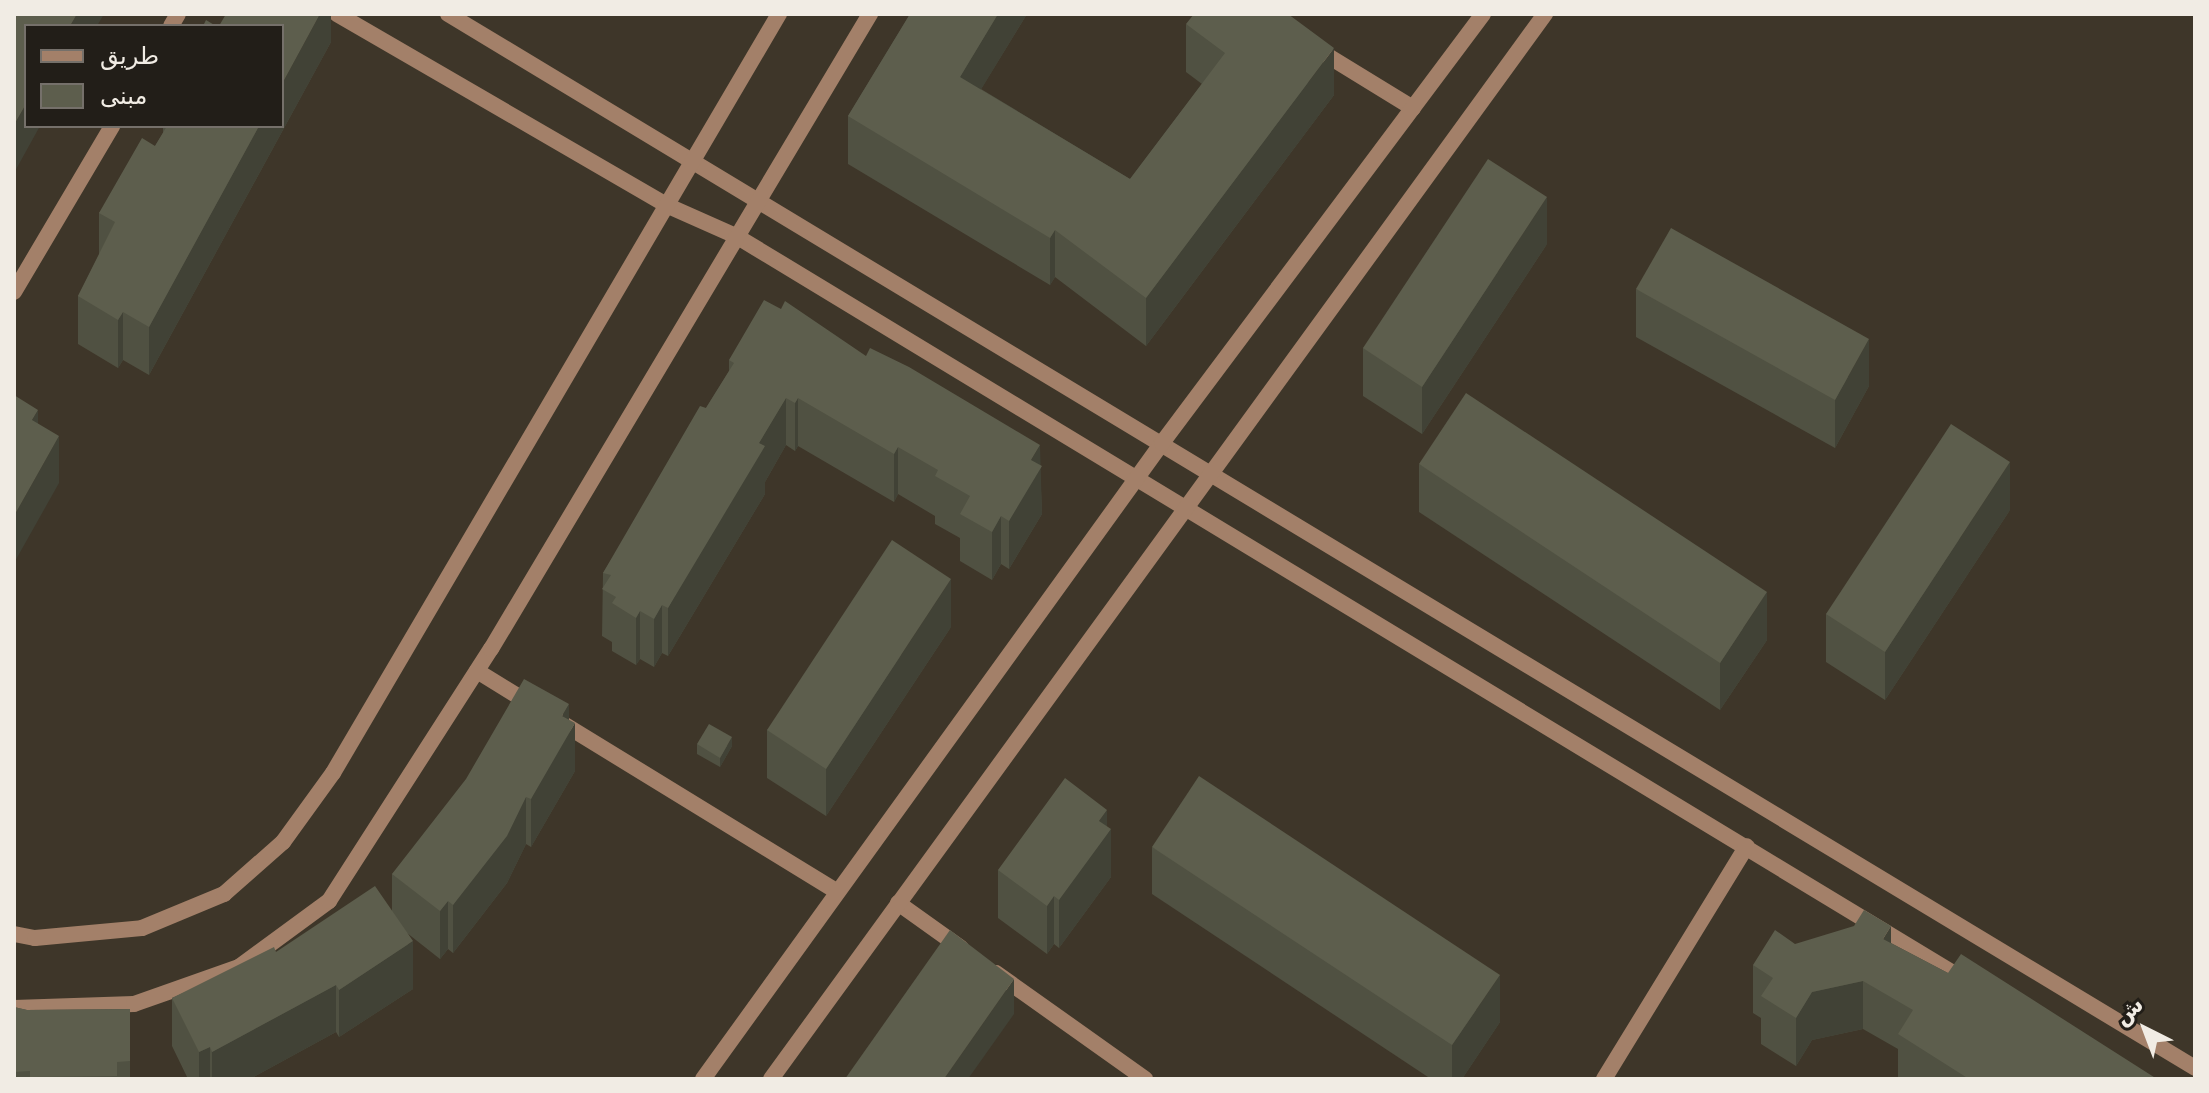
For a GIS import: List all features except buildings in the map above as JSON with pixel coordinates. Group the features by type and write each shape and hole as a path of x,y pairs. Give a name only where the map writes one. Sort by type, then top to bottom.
{"street":[{"path":"337,14 666,205 736,236 1976,987"},
{"path":"448,14 759,198 2195,1068"},
{"path":"14,934 35,938 142,928 224,894 283,842 349,747 779,14"},
{"path":"14,1008 134,1004 239,967 329,901 477,671 870,14"},
{"path":"703,1079 1162,443 1483,14"},
{"path":"771,1079 1545,14"},
{"path":"1298,38 1413,108"},
{"path":"14,292 111,128"},
{"path":"477,671 838,892"},
{"path":"1604,1079 1747,846"},
{"path":"898,903 1145,1079"}]}
